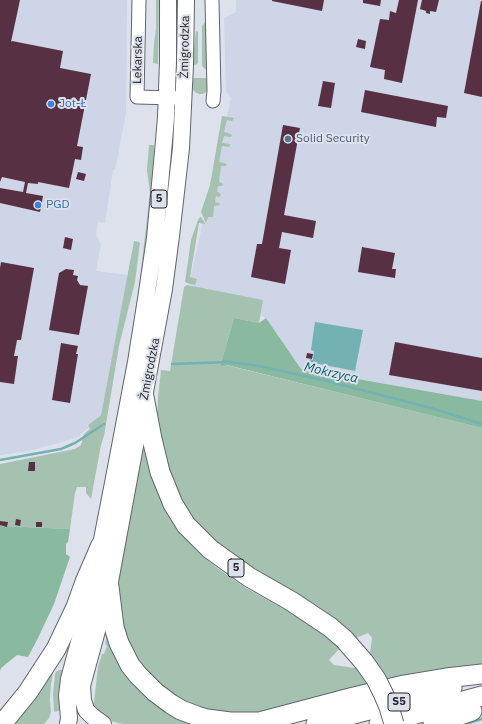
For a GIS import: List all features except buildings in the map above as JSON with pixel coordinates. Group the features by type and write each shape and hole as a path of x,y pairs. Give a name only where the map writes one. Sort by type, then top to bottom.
{"highway":[{"name":"5","path":"144,397 160,472 173,504 186,525 210,549 249,577 291,601 330,627 344,639 364,662 376,679 389,707 394,724"},
{"name":"5","path":"2,724 28,692 56,649 73,614 101,545"},
{"path":"108,587 114,627 119,643 134,670 146,684 171,704 181,710 207,719 256,723 404,685 482,674"},
{"name":"S5","path":"316,724 482,679"},
{"name":"S5","path":"379,724 482,696"},
{"path":"433,724 482,708"}],"main road":[{"name":"Żmigrodzka","path":"68,724 69,718 66,696 69,678 90,601 101,545 136,362 155,238 167,98 168,0"},
{"name":"Żmigrodzka","path":"103,724 86,710 81,692 82,682 108,587 164,289 181,148 184,99 186,0"}],"street":[{"name":"Lekarska","path":"139,0 137,96 184,99"},
{"path":"212,0 213,101"}],"shaded area":[{"path":"0,0 127,0 126,113 115,170 113,170 105,223 98,222 96,235 101,244 96,271 128,275 101,414 87,425 89,428 76,438 29,451 0,455"},
{"path":"236,0 482,0 482,401 301,369 266,318 189,284 231,98 226,92 224,18 236,12"}],"green space":[{"path":"156,0 159,0 158,64 153,63 156,29"},
{"path":"207,15 209,69 205,69 202,66 202,26"},
{"path":"196,31 198,32 198,63 192,65"},
{"path":"191,78 209,78 209,88 207,91 203,94 195,92 191,87"},
{"path":"222,116 234,118 232,121 227,120 224,132 231,134 232,136 224,136 222,143 230,145 229,147 222,146 219,162 227,165 221,166 219,182 223,185 218,186 217,192 221,195 219,197 216,196 215,202 219,203 220,205 214,206 213,217 208,217 206,223 201,212 210,185"},
{"path":"149,145 154,145 155,180 143,288 139,287 150,193 147,170"},
{"path":"200,217 205,224 199,223 190,277 197,279 195,285 185,282 191,240"},
{"path":"134,241 140,243 135,282 119,346 104,436 91,499 86,493 86,487 77,487 70,529 0,526 0,464 75,449 81,445 84,434 90,429 88,425 101,415"},
{"path":"187,285 263,300 259,323 234,318 220,367 226,365 482,428 482,664 447,669 389,682 370,653 372,638 368,633 356,638 339,621 310,601 233,557 206,536 177,493 167,468 157,418 161,370 170,371 184,287"},
{"path":"234,318 259,323 266,318 301,369 482,401 482,428 227,365 220,367"},
{"path":"140,448 146,449 159,497 174,523 199,553 246,588 297,616 328,637 340,648 329,660 334,665 357,668 369,687 256,717 186,708 134,662 114,600"},
{"path":"0,526 70,529 68,542 66,544 66,554 70,557 54,604 28,657 17,655 1,668 0,671"},
{"path":"102,624 114,645 206,724 122,724 104,719 90,706 94,702 98,667 102,654 104,654 107,646 105,644 107,634 102,632"},
{"path":"68,638 70,641 68,647 64,646 62,655 59,655 57,661 60,662 54,667 50,699 51,712 49,718 44,724 10,724 32,697 50,671"},
{"path":"59,670 62,670 63,672 61,699 62,710 54,712 53,694 55,674"}],"water":[{"path":"315,322 363,330 355,371 309,362 310,359 313,360 314,351 311,350"}],"waterway":[{"name":"Mokrzyca","path":"172,364 230,362 259,366 331,382 431,408 482,424"},
{"name":"Mokrzyca","path":"0,460 61,449 75,443 104,424"},
{"path":"466,724 482,719"}],"place":[{"name":"Jot-Ł","path":"51,104"},
{"name":"Solid Security","path":"288,139"},
{"name":"PGD","path":"38,205"}]}
